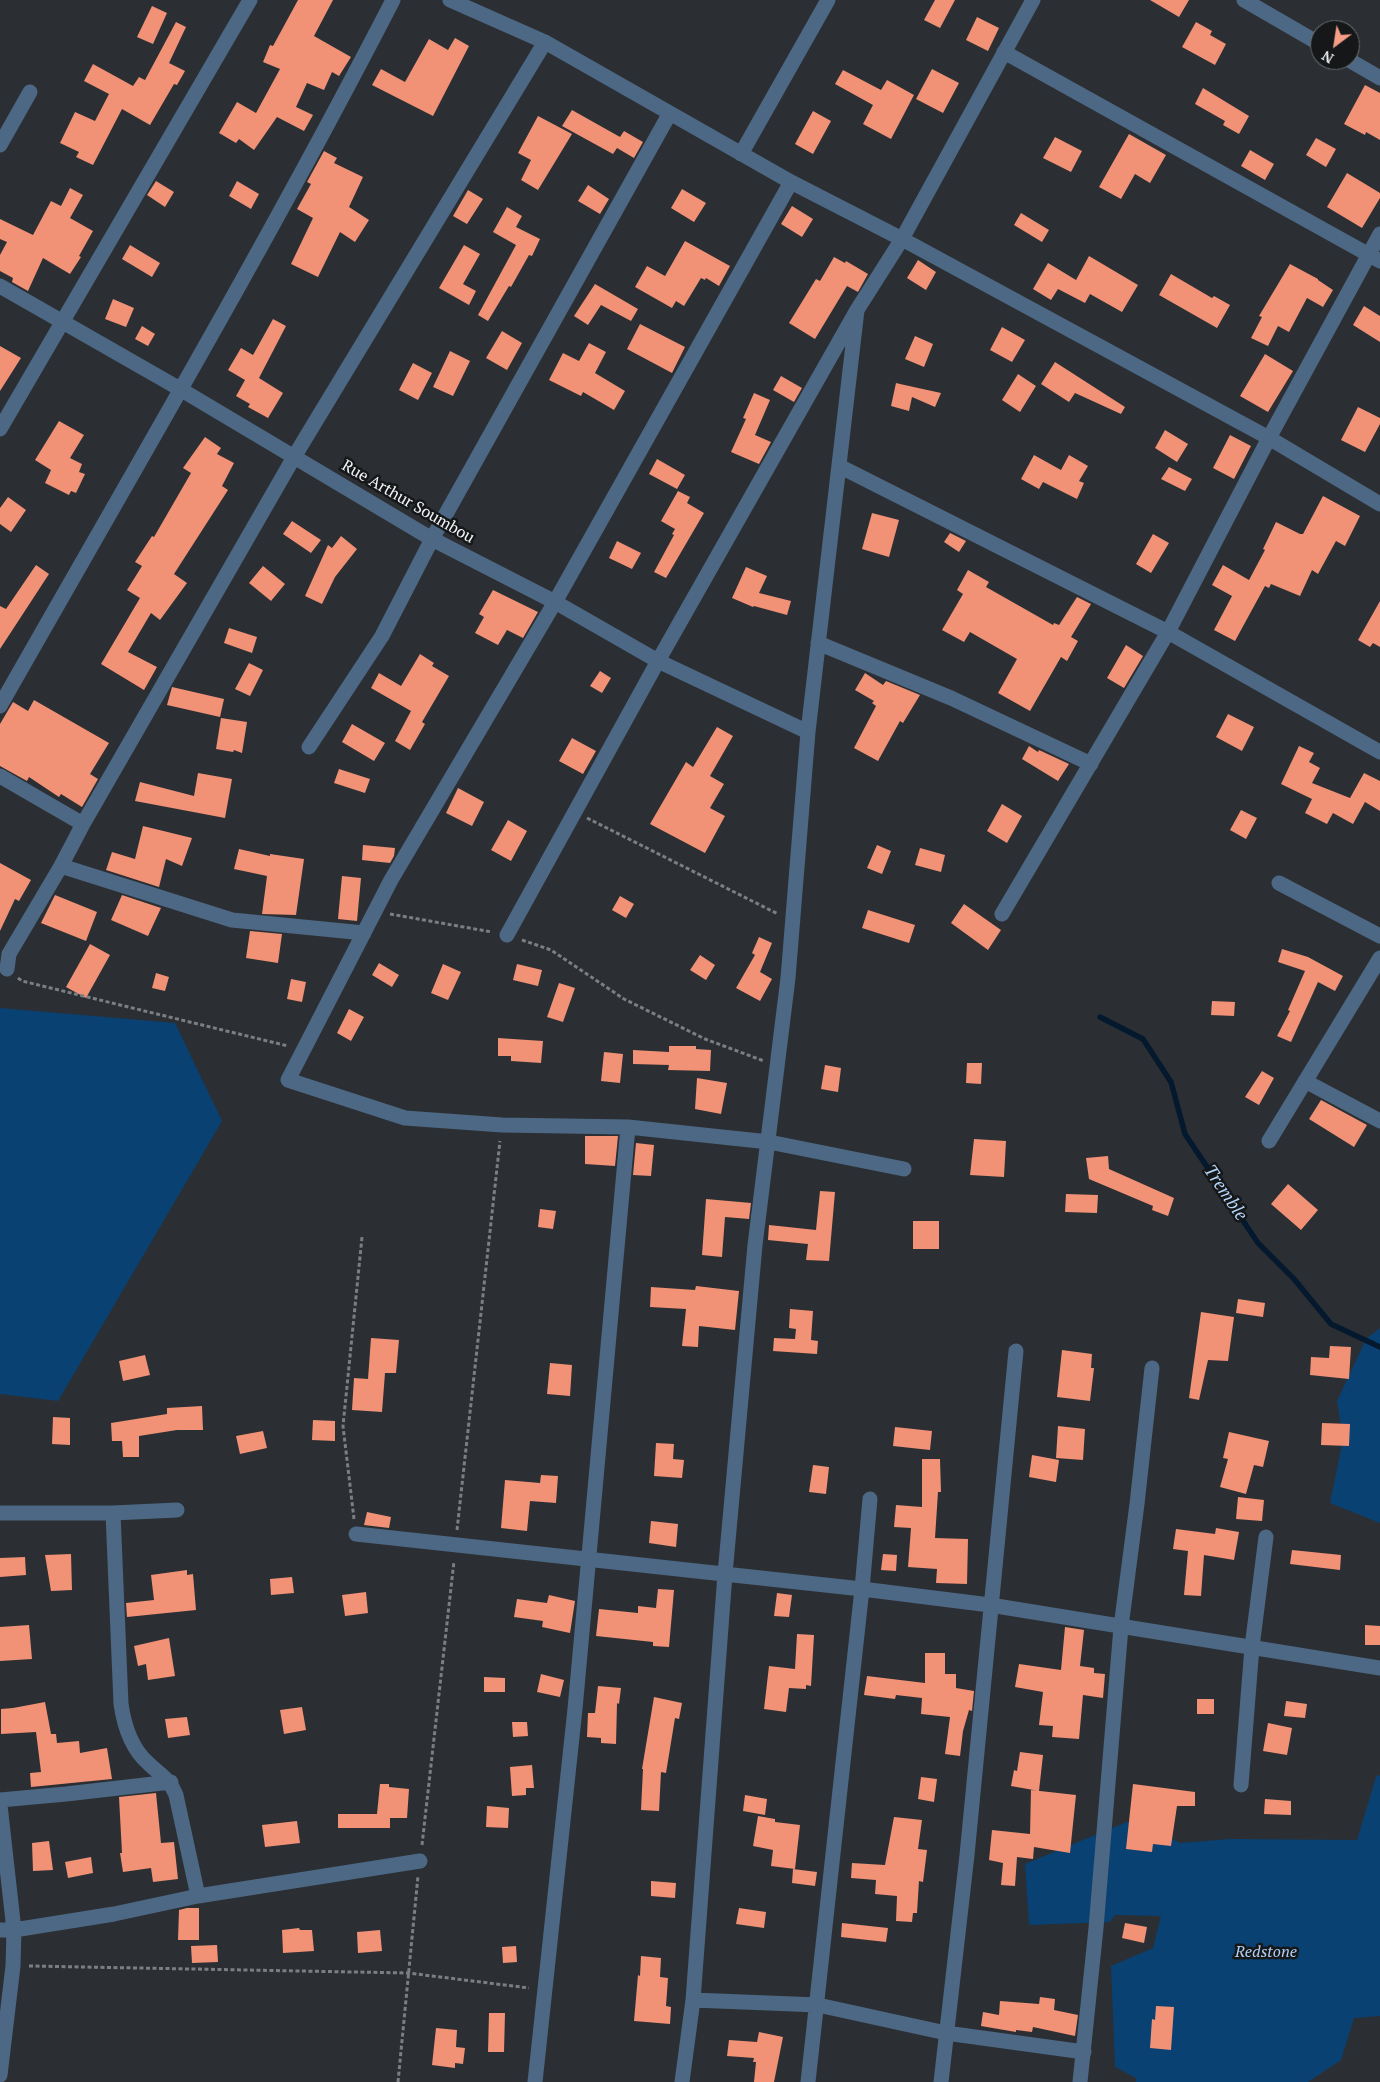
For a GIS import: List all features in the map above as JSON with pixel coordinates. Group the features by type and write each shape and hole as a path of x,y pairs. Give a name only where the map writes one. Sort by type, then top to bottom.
{"street":[{"path":"0,429 250,0"},
{"path":"0,706 345,94 393,0"},
{"path":"450,0 544,42 791,182 902,239 1269,438 1380,504"},
{"path":"740,154 828,0"},
{"path":"507,935 658,661 857,310 902,239 1033,0"},
{"path":"1244,0 1310,38"},
{"path":"7,969 9,954 294,456 544,42"},
{"path":"1004,52 1375,258"},
{"path":"1360,66 1380,78"},
{"path":"0,145 30,92"},
{"path":"309,747 382,636 432,539 670,113"},
{"path":"791,182 555,602 396,872 288,1080 405,1118 502,1125 628,1127 769,1142 904,1168"},
{"path":"1002,914 1168,632 1269,438 1375,258 1380,234"},
{"name":"Rue Arthur Soumbou","path":"0,286 180,389 432,539 555,602 658,661 808,732"},
{"path":"682,2082 693,2000 725,1574 755,1245 778,1067 808,732 857,310"},
{"path":"839,466 1168,632 1380,752"},
{"path":"818,643 951,698 1091,764"},
{"path":"0,776 83,824"},
{"path":"61,866 232,920 364,933"},
{"path":"1279,883 1380,936"},
{"path":"1269,1141 1380,958"},
{"path":"1305,1081 1380,1121"},
{"path":"535,2082 564,1821 628,1127"},
{"path":"940,2082 967,1855 1016,1351"},
{"path":"1080,2082 1097,1918 1121,1626 1152,1368"},
{"path":"808,2082 818,2005 870,1499"},
{"path":"0,1513 113,1513 177,1510"},
{"path":"113,1513 120,1694 124,1724 134,1746 146,1762 171,1782 176,1795 198,1896"},
{"path":"356,1534 589,1558 990,1605 1380,1668"},
{"path":"1242,1785 1252,1648 1266,1537"},
{"path":"0,1800 171,1782"},
{"path":"0,1805 7,1930 13,1966 0,2075"},
{"path":"7,1930 114,1914 198,1896 420,1861"},
{"path":"693,2000 818,2005 946,2033 1084,2052"}],"path":[{"path":"575,812 792,921"},
{"path":"375,912 507,935 551,950 624,999 705,1039 778,1067"},
{"path":"7,969 22,981 303,1050"},
{"path":"398,2082 420,1861 502,1125"},
{"path":"356,1534 343,1426 362,1237"},
{"path":"13,1966 408,1972 545,1990"}],"green space":[{"path":"0,1008 175,1023 222,1121 58,1401 0,1394"},
{"path":"1380,1328 1380,1523 1330,1503 1343,1439 1337,1401 1366,1339"},
{"name":"Redstone","path":"1380,1775 1380,2016 1354,2018 1341,2060 1308,2082 1136,2082 1136,2078 1115,2067 1111,1966 1153,1948 1161,1916 1115,1915 1110,1922 1029,1925 1025,1864 1134,1819 1180,1843 1230,1839 1357,1840 1376,1777"}],"building":[{"path":"298,0 333,0 314,36 351,57 339,76 332,72 324,90 307,83 296,107 313,115 304,131 277,117 254,150 239,139 236,143 219,133 237,102 256,113 280,69 263,62 270,45 273,46"},
{"path":"935,0 955,0 940,28 924,20"},
{"path":"1150,0 1189,0 1179,17"},
{"path":"152,6 167,13 153,44 137,37"},
{"path":"977,17 999,28 988,51 966,40"},
{"path":"176,22 186,27 169,63 185,71 177,85 174,84 150,125 122,109 93,165 76,157 79,152 60,143 75,112 95,121 109,94 84,81 93,64 133,86 139,77 145,80"},
{"path":"1196,22 1212,31 1210,35 1226,44 1215,65 1182,47"},
{"path":"455,38 469,46 433,116 372,85 381,69 405,82 429,39 448,50"},
{"path":"932,69 959,83 943,113 916,99"},
{"path":"843,70 881,90 887,80 914,95 891,139 863,124 873,105 835,84"},
{"path":"1365,85 1380,93 1380,140 1366,132 1365,135 1344,124"},
{"path":"1203,88 1249,116 1239,134 1223,125 1225,121 1195,104"},
{"path":"572,110 620,137 624,131 643,142 634,158 617,148 613,154 562,126"},
{"path":"813,111 831,121 813,154 795,144"},
{"path":"538,116 572,134 538,190 521,180 531,160 518,153"},
{"path":"1129,134 1166,155 1150,183 1135,174 1121,199 1099,187"},
{"path":"1055,137 1082,151 1071,172 1043,158"},
{"path":"1316,138 1336,149 1326,167 1306,155"},
{"path":"1250,150 1274,164 1265,180 1241,166"},
{"path":"324,151 337,158 334,163 363,177 349,207 369,220 355,242 340,232 318,277 291,264 313,218 297,209 311,184 307,182"},
{"path":"1347,173 1380,193 1380,198 1362,228 1327,207"},
{"path":"156,181 174,192 165,207 147,195"},
{"path":"237,181 259,194 251,209 229,196"},
{"path":"588,185 609,199 600,214 578,201"},
{"path":"70,188 83,195 70,218 93,231 79,256 81,257 70,274 43,258 28,291 12,282 13,278 0,271 0,255 7,242 0,239 0,219 33,235 51,201 61,206"},
{"path":"682,189 706,203 694,222 671,208"},
{"path":"468,190 483,199 467,224 453,216"},
{"path":"792,206 813,219 802,237 781,224"},
{"path":"507,207 522,216 516,227 540,239 532,256 529,255 511,287 509,286 488,321 478,315 516,245 493,232"},
{"path":"1021,213 1049,230 1042,242 1014,225"},
{"path":"685,241 730,266 719,286 706,278 705,280 701,278 684,306 676,301 672,308 635,287 647,266 665,276"},
{"path":"130,245 160,263 152,277 122,259"},
{"path":"464,245 480,254 463,284 476,291 469,305 439,288"},
{"path":"1089,256 1138,285 1122,312 1090,294 1085,303 1058,289 1051,300 1033,289 1048,263 1076,280"},
{"path":"834,257 845,263 846,261 868,274 858,292 847,286 815,339 789,323 816,279 820,281"},
{"path":"918,260 936,272 926,290 907,278"},
{"path":"1290,264 1318,279 1333,290 1323,307 1307,298 1289,332 1278,326 1268,346 1251,338 1262,317 1259,316"},
{"path":"1171,274 1212,298 1214,296 1230,305 1217,328 1159,295"},
{"path":"595,284 638,309 631,321 601,305 588,325 574,316"},
{"path":"113,299 134,308 126,327 105,319"},
{"path":"1364,306 1380,316 1380,342 1353,325"},
{"path":"273,319 286,326 259,378 283,393 268,418 248,407 250,404 236,396 245,380 228,370 241,348 253,355"},
{"path":"640,324 685,347 672,373 627,349"},
{"path":"142,326 155,334 148,346 135,339"},
{"path":"1002,327 1025,340 1012,362 990,350"},
{"path":"502,331 522,343 507,370 486,358"},
{"path":"915,336 933,344 924,367 905,359"},
{"path":"589,343 606,352 595,373 625,391 614,410 583,392 581,396 549,380 563,353 579,361"},
{"path":"0,346 21,358 0,391"},
{"path":"450,351 470,361 453,396 433,387"},
{"path":"1265,354 1293,371 1268,412 1240,396"},
{"path":"1055,362 1125,407 1121,414 1075,393 1069,402 1041,384"},
{"path":"413,363 432,373 418,400 399,390"},
{"path":"1018,374 1036,386 1020,412 1002,400"},
{"path":"781,376 802,388 794,402 773,390"},
{"path":"896,383 941,393 935,407 912,397 909,411 891,406"},
{"path":"754,393 770,400 755,435 771,442 759,464 731,452 746,419 743,418"},
{"path":"1358,407 1380,418 1380,424 1365,452 1341,440"},
{"path":"59,421 84,435 70,458 82,464 79,472 85,474 76,493 71,491 69,495 45,483 51,470 35,460"},
{"path":"1165,430 1188,444 1177,462 1155,448"},
{"path":"1230,435 1251,446 1234,479 1213,468"},
{"path":"205,437 221,448 217,454 234,463 222,486 228,490 174,574 187,583 160,620 151,613 128,652 157,667 144,690 101,664 140,598 127,590 142,566 135,562 152,536 154,537 191,473 183,468"},
{"path":"1034,455 1061,470 1069,455 1088,466 1079,481 1084,483 1077,499 1043,482 1039,489 1021,479"},
{"path":"657,459 685,475 677,489 649,474"},
{"path":"1169,467 1192,479 1185,491 1161,479"},
{"path":"678,491 690,497 687,503 704,513 666,578 654,572 674,535 672,534 675,529 661,521"},
{"path":"1323,496 1360,516 1345,546 1336,541 1318,574 1312,570 1300,596 1271,584 1269,588 1265,586 1235,641 1214,630 1232,596 1212,585 1223,565 1249,580 1265,550 1263,549 1276,522 1303,534"},
{"path":"8,497 26,510 11,532 0,524 0,508"},
{"path":"872,513 899,520 889,557 862,549"},
{"path":"292,521 321,540 311,553 283,534"},
{"path":"950,533 966,541 959,552 944,542"},
{"path":"1153,534 1169,543 1151,573 1136,564"},
{"path":"341,536 357,549 335,577 322,604 305,596 328,545 332,548"},
{"path":"617,541 641,553 632,569 609,558"},
{"path":"36,565 49,574 0,649 0,606 6,609"},
{"path":"263,566 285,584 271,601 249,583"},
{"path":"746,567 767,576 759,593 791,601 787,615 753,607 732,598"},
{"path":"968,570 989,582 986,587 1053,625 1054,623 1059,625 1077,597 1091,604 1071,637 1078,641 1067,661 1061,657 1030,711 998,693 1017,659 970,632 964,642 942,630 963,594 957,590"},
{"path":"493,590 538,612 523,638 507,630 498,645 475,633 484,617 479,614"},
{"path":"1380,601 1380,647 1373,643 1370,647 1358,640"},
{"path":"229,628 257,637 252,653 224,643"},
{"path":"1126,645 1143,656 1124,688 1107,678"},
{"path":"420,654 434,663 432,666 449,676 422,722 425,724 410,750 395,741 411,711 371,688 379,673 401,686"},
{"path":"249,663 263,670 250,696 235,689"},
{"path":"600,671 611,678 602,693 590,686"},
{"path":"865,673 883,685 886,681 920,695 903,723 900,721 878,761 854,748 876,706 872,703 874,701 855,690"},
{"path":"172,687 224,699 220,717 167,705"},
{"path":"34,700 109,743 90,774 98,779 82,807 61,794 59,797 29,777 27,781 0,766 0,724 13,702 28,711"},
{"path":"1228,714 1254,727 1242,751 1216,737"},
{"path":"221,718 247,722 242,753 234,750 233,752 216,749"},
{"path":"352,724 385,743 374,761 342,742"},
{"path":"717,727 733,736 710,776 724,784 710,808 725,816 705,853 650,824 686,762 693,767"},
{"path":"572,738 596,751 583,774 559,761"},
{"path":"1029,746 1038,752 1039,750 1069,764 1058,781 1022,759"},
{"path":"1299,746 1314,753 1309,762 1320,768 1312,783 1350,798 1364,773 1380,781 1380,811 1365,802 1353,824 1333,813 1327,824 1305,813 1312,799 1281,784"},
{"path":"339,769 370,779 365,793 334,783"},
{"path":"198,773 232,779 225,818 135,801 140,782 194,796"},
{"path":"458,788 484,802 472,826 446,813"},
{"path":"1002,804 1022,816 1007,843 987,831"},
{"path":"1241,810 1257,818 1246,839 1230,830"},
{"path":"508,820 527,831 511,861 491,850"},
{"path":"143,826 192,838 182,866 166,859 159,887 106,870 112,852 135,859"},
{"path":"363,845 395,848 394,856 390,863 362,860"},
{"path":"877,845 891,851 882,874 867,868"},
{"path":"920,848 945,855 941,872 915,865"},
{"path":"239,849 270,856 270,854 304,859 296,915 262,914 267,876 234,869"},
{"path":"0,863 31,880 19,901 15,899 0,931"},
{"path":"342,876 361,878 357,921 338,919"},
{"path":"55,895 97,912 86,941 41,923"},
{"path":"122,895 161,908 148,936 111,920"},
{"path":"620,896 634,904 626,918 612,910"},
{"path":"964,904 1001,930 988,950 951,923"},
{"path":"868,910 915,925 909,943 862,928"},
{"path":"250,931 282,934 278,963 246,958"},
{"path":"759,937 772,943 760,972 772,979 760,1001 736,988 755,955 752,953"},
{"path":"90,944 110,955 86,998 66,987"},
{"path":"1282,949 1308,957 1343,976 1335,991 1318,982 1291,1042 1277,1036 1290,1011 1288,1010 1305,971 1278,962"},
{"path":"700,955 715,965 706,980 690,970"},
{"path":"379,963 399,975 392,987 372,975"},
{"path":"443,964 461,972 448,1000 431,993"},
{"path":"517,964 542,970 538,986 513,980"},
{"path":"156,973 169,977 165,991 152,988"},
{"path":"291,979 306,982 302,1002 287,999"},
{"path":"559,983 575,988 563,1022 547,1017"},
{"path":"1212,1001 1235,1002 1234,1016 1211,1015"},
{"path":"349,1009 364,1017 351,1041 337,1033"},
{"path":"498,1038 543,1041 541,1063 511,1061 511,1056 498,1056"},
{"path":"669,1046 696,1046 696,1049 711,1050 710,1071 668,1070 669,1065 633,1064 633,1050 669,1052"},
{"path":"604,1052 623,1054 620,1083 601,1081"},
{"path":"967,1063 982,1063 981,1084 966,1083"},
{"path":"825,1065 841,1068 838,1092 821,1089"},
{"path":"1262,1071 1274,1078 1259,1105 1245,1097"},
{"path":"697,1078 727,1083 721,1114 695,1109"},
{"path":"1321,1100 1367,1125 1354,1147 1309,1119"},
{"path":"585,1136 618,1136 615,1166 585,1164"},
{"path":"974,1139 1006,1141 1004,1177 970,1175"},
{"path":"636,1143 654,1145 651,1176 633,1175"},
{"path":"1108,1156 1109,1169 1174,1198 1168,1216 1152,1210 1153,1206 1089,1179 1086,1158"},
{"path":"1288,1184 1318,1210 1301,1230 1271,1204"},
{"path":"820,1191 835,1192 829,1261 806,1260 808,1244 768,1240 769,1225 816,1230"},
{"path":"1066,1194 1098,1195 1097,1213 1065,1212"},
{"path":"706,1199 751,1203 749,1219 725,1217 722,1257 702,1255"},
{"path":"540,1209 556,1211 553,1229 538,1227"},
{"path":"913,1221 939,1221 939,1249 913,1249"},
{"path":"696,1286 739,1291 735,1330 699,1326 698,1347 682,1346 686,1309 650,1307 651,1287 695,1290"},
{"path":"1238,1299 1265,1303 1263,1317 1236,1313"},
{"path":"790,1309 813,1311 811,1340 818,1341 817,1354 773,1351 774,1338 795,1339 796,1329 789,1328"},
{"path":"1201,1312 1234,1317 1228,1361 1208,1360 1199,1400 1189,1398"},
{"path":"371,1338 399,1340 396,1373 385,1373 382,1412 352,1410 354,1378 368,1379"},
{"path":"1330,1346 1351,1347 1349,1379 1310,1375 1311,1357 1329,1358"},
{"path":"1062,1350 1092,1354 1091,1368 1094,1368 1090,1401 1057,1397"},
{"path":"145,1355 150,1375 123,1381 119,1361"},
{"path":"550,1363 572,1365 570,1396 547,1394"},
{"path":"202,1406 203,1430 177,1430 139,1436 139,1457 123,1457 122,1441 112,1441 111,1423 167,1414 167,1408"},
{"path":"53,1417 70,1418 70,1445 52,1444"},
{"path":"313,1420 335,1421 335,1441 312,1440"},
{"path":"1322,1423 1350,1424 1349,1446 1321,1445"},
{"path":"1058,1426 1085,1429 1083,1460 1056,1458"},
{"path":"895,1427 932,1431 930,1450 893,1446"},
{"path":"263,1431 267,1448 240,1454 236,1436"},
{"path":"1229,1432 1269,1441 1263,1467 1254,1465 1246,1494 1220,1487 1228,1459 1223,1458"},
{"path":"656,1443 674,1444 673,1459 684,1460 682,1478 654,1476"},
{"path":"1032,1455 1059,1460 1056,1482 1029,1477"},
{"path":"922,1459 940,1459 941,1492 938,1492 935,1538 968,1539 967,1584 936,1583 937,1569 908,1567 911,1528 894,1527 896,1505 922,1507"},
{"path":"813,1465 829,1467 826,1494 809,1492"},
{"path":"541,1475 558,1476 556,1503 530,1501 527,1531 501,1528 505,1480 540,1483"},
{"path":"1238,1497 1264,1500 1262,1521 1236,1519"},
{"path":"367,1512 391,1517 389,1528 364,1525"},
{"path":"651,1521 678,1524 676,1547 649,1543"},
{"path":"1216,1528 1239,1532 1234,1560 1204,1555 1201,1596 1184,1595 1188,1551 1173,1549 1176,1529 1215,1534"},
{"path":"1292,1550 1341,1555 1340,1570 1290,1564"},
{"path":"71,1554 72,1590 51,1591 45,1555"},
{"path":"883,1554 897,1555 896,1571 881,1570"},
{"path":"25,1557 26,1575 0,1577 0,1558"},
{"path":"187,1570 187,1575 193,1574 196,1610 127,1617 126,1603 154,1600 151,1575"},
{"path":"292,1577 294,1593 271,1595 270,1579"},
{"path":"658,1589 674,1590 669,1647 653,1646 653,1642 596,1636 599,1609 638,1613 638,1606 656,1608"},
{"path":"366,1592 368,1613 345,1616 342,1595"},
{"path":"777,1593 792,1595 789,1617 774,1616"},
{"path":"549,1595 575,1601 570,1633 542,1627 543,1621 514,1617 517,1599 547,1603"},
{"path":"29,1625 32,1659 0,1661 0,1627"},
{"path":"1365,1625 1380,1626 1380,1645 1365,1645"},
{"path":"1065,1627 1084,1630 1080,1666 1094,1668 1094,1673 1105,1674 1103,1698 1083,1695 1079,1739 1052,1737 1053,1726 1039,1725 1043,1692 1015,1687 1019,1664 1061,1670"},
{"path":"797,1634 814,1635 811,1686 806,1685 806,1689 789,1688 786,1712 764,1709 769,1666 795,1669"},
{"path":"169,1638 175,1676 148,1680 146,1664 138,1666 134,1646"},
{"path":"925,1653 945,1653 945,1674 956,1674 956,1688 974,1691 972,1711 969,1710 963,1731 960,1756 945,1754 950,1717 921,1714 922,1698 896,1695 895,1699 864,1695 867,1676 925,1683"},
{"path":"541,1674 564,1680 560,1697 537,1692"},
{"path":"484,1677 505,1678 505,1692 484,1692"},
{"path":"598,1686 621,1688 619,1704 617,1703 616,1744 601,1743 601,1738 587,1737 588,1713 595,1713"},
{"path":"654,1697 682,1703 679,1719 675,1718 666,1773 661,1772 659,1811 641,1810 642,1769"},
{"path":"1197,1699 1214,1699 1214,1714 1197,1714"},
{"path":"1286,1701 1307,1704 1305,1718 1284,1716"},
{"path":"45,1702 51,1734 56,1734 57,1743 79,1741 80,1753 107,1748 112,1779 31,1787 30,1773 41,1772 36,1732 1,1734 1,1709"},
{"path":"302,1707 306,1730 284,1734 280,1710"},
{"path":"187,1717 190,1735 168,1738 165,1719"},
{"path":"512,1722 527,1722 528,1736 513,1737"},
{"path":"1268,1723 1292,1728 1287,1755 1263,1751"},
{"path":"1020,1752 1043,1755 1039,1791 1011,1786 1014,1770 1017,1771"},
{"path":"532,1765 534,1788 526,1788 526,1795 512,1796 510,1767"},
{"path":"921,1777 937,1779 934,1802 918,1799"},
{"path":"380,1784 389,1784 389,1787 409,1789 407,1818 390,1818 390,1828 338,1828 338,1814 377,1814"},
{"path":"1133,1784 1195,1792 1195,1806 1177,1806 1171,1846 1153,1844 1152,1852 1126,1849"},
{"path":"1031,1790 1076,1795 1070,1853 1034,1847 1033,1859 1017,1857 1015,1886 1001,1885 1003,1863 989,1860 992,1830 1030,1834"},
{"path":"156,1793 161,1843 174,1842 178,1879 153,1882 151,1868 123,1872 120,1853 122,1853 119,1797"},
{"path":"745,1795 767,1799 765,1815 743,1811"},
{"path":"1265,1799 1291,1801 1291,1815 1264,1814"},
{"path":"487,1806 509,1808 508,1828 486,1827"},
{"path":"758,1816 775,1819 775,1822 800,1825 795,1869 771,1866 773,1850 753,1846"},
{"path":"894,1817 922,1820 918,1849 927,1850 923,1882 919,1881 917,1913 913,1913 912,1922 896,1921 897,1896 875,1894 876,1880 851,1878 852,1863 885,1865"},
{"path":"297,1821 300,1843 265,1847 262,1825"},
{"path":"49,1841 53,1870 33,1871 32,1843"},
{"path":"91,1857 93,1873 68,1878 65,1862"},
{"path":"793,1869 817,1872 815,1886 792,1883"},
{"path":"651,1881 676,1883 675,1898 651,1896"},
{"path":"199,1908 199,1940 178,1940 179,1910"},
{"path":"739,1908 766,1912 764,1928 736,1924"},
{"path":"842,1923 888,1928 886,1942 841,1937"},
{"path":"1125,1923 1147,1927 1144,1943 1122,1938"},
{"path":"299,1928 300,1930 312,1930 314,1951 283,1953 282,1930"},
{"path":"380,1930 382,1951 358,1953 357,1932"},
{"path":"217,1945 218,1962 192,1963 191,1946"},
{"path":"516,1946 517,1962 503,1963 502,1947"},
{"path":"641,1956 661,1958 660,1977 668,1978 666,2006 671,2007 670,2024 634,2021"},
{"path":"1040,1997 1055,1999 1054,2010 1078,2015 1075,2036 1033,2027 1032,2032 1016,2030 1016,2032 981,2026 983,2012 999,2015 1000,2001 1039,2004"},
{"path":"1156,2006 1174,2007 1171,2050 1150,2048 1152,2019 1155,2020"},
{"path":"489,2013 505,2013 504,2052 488,2052"},
{"path":"436,2028 457,2030 456,2047 465,2048 463,2064 455,2063 455,2068 432,2065"},
{"path":"759,2032 783,2037 774,2082 754,2082 756,2062 753,2062 754,2058 727,2056 729,2040 757,2042"}],"waterway":[{"name":"Tremble","path":"1100,1017 1143,1039 1171,1082 1185,1134 1258,1243 1294,1279 1331,1324 1380,1347"}]}
